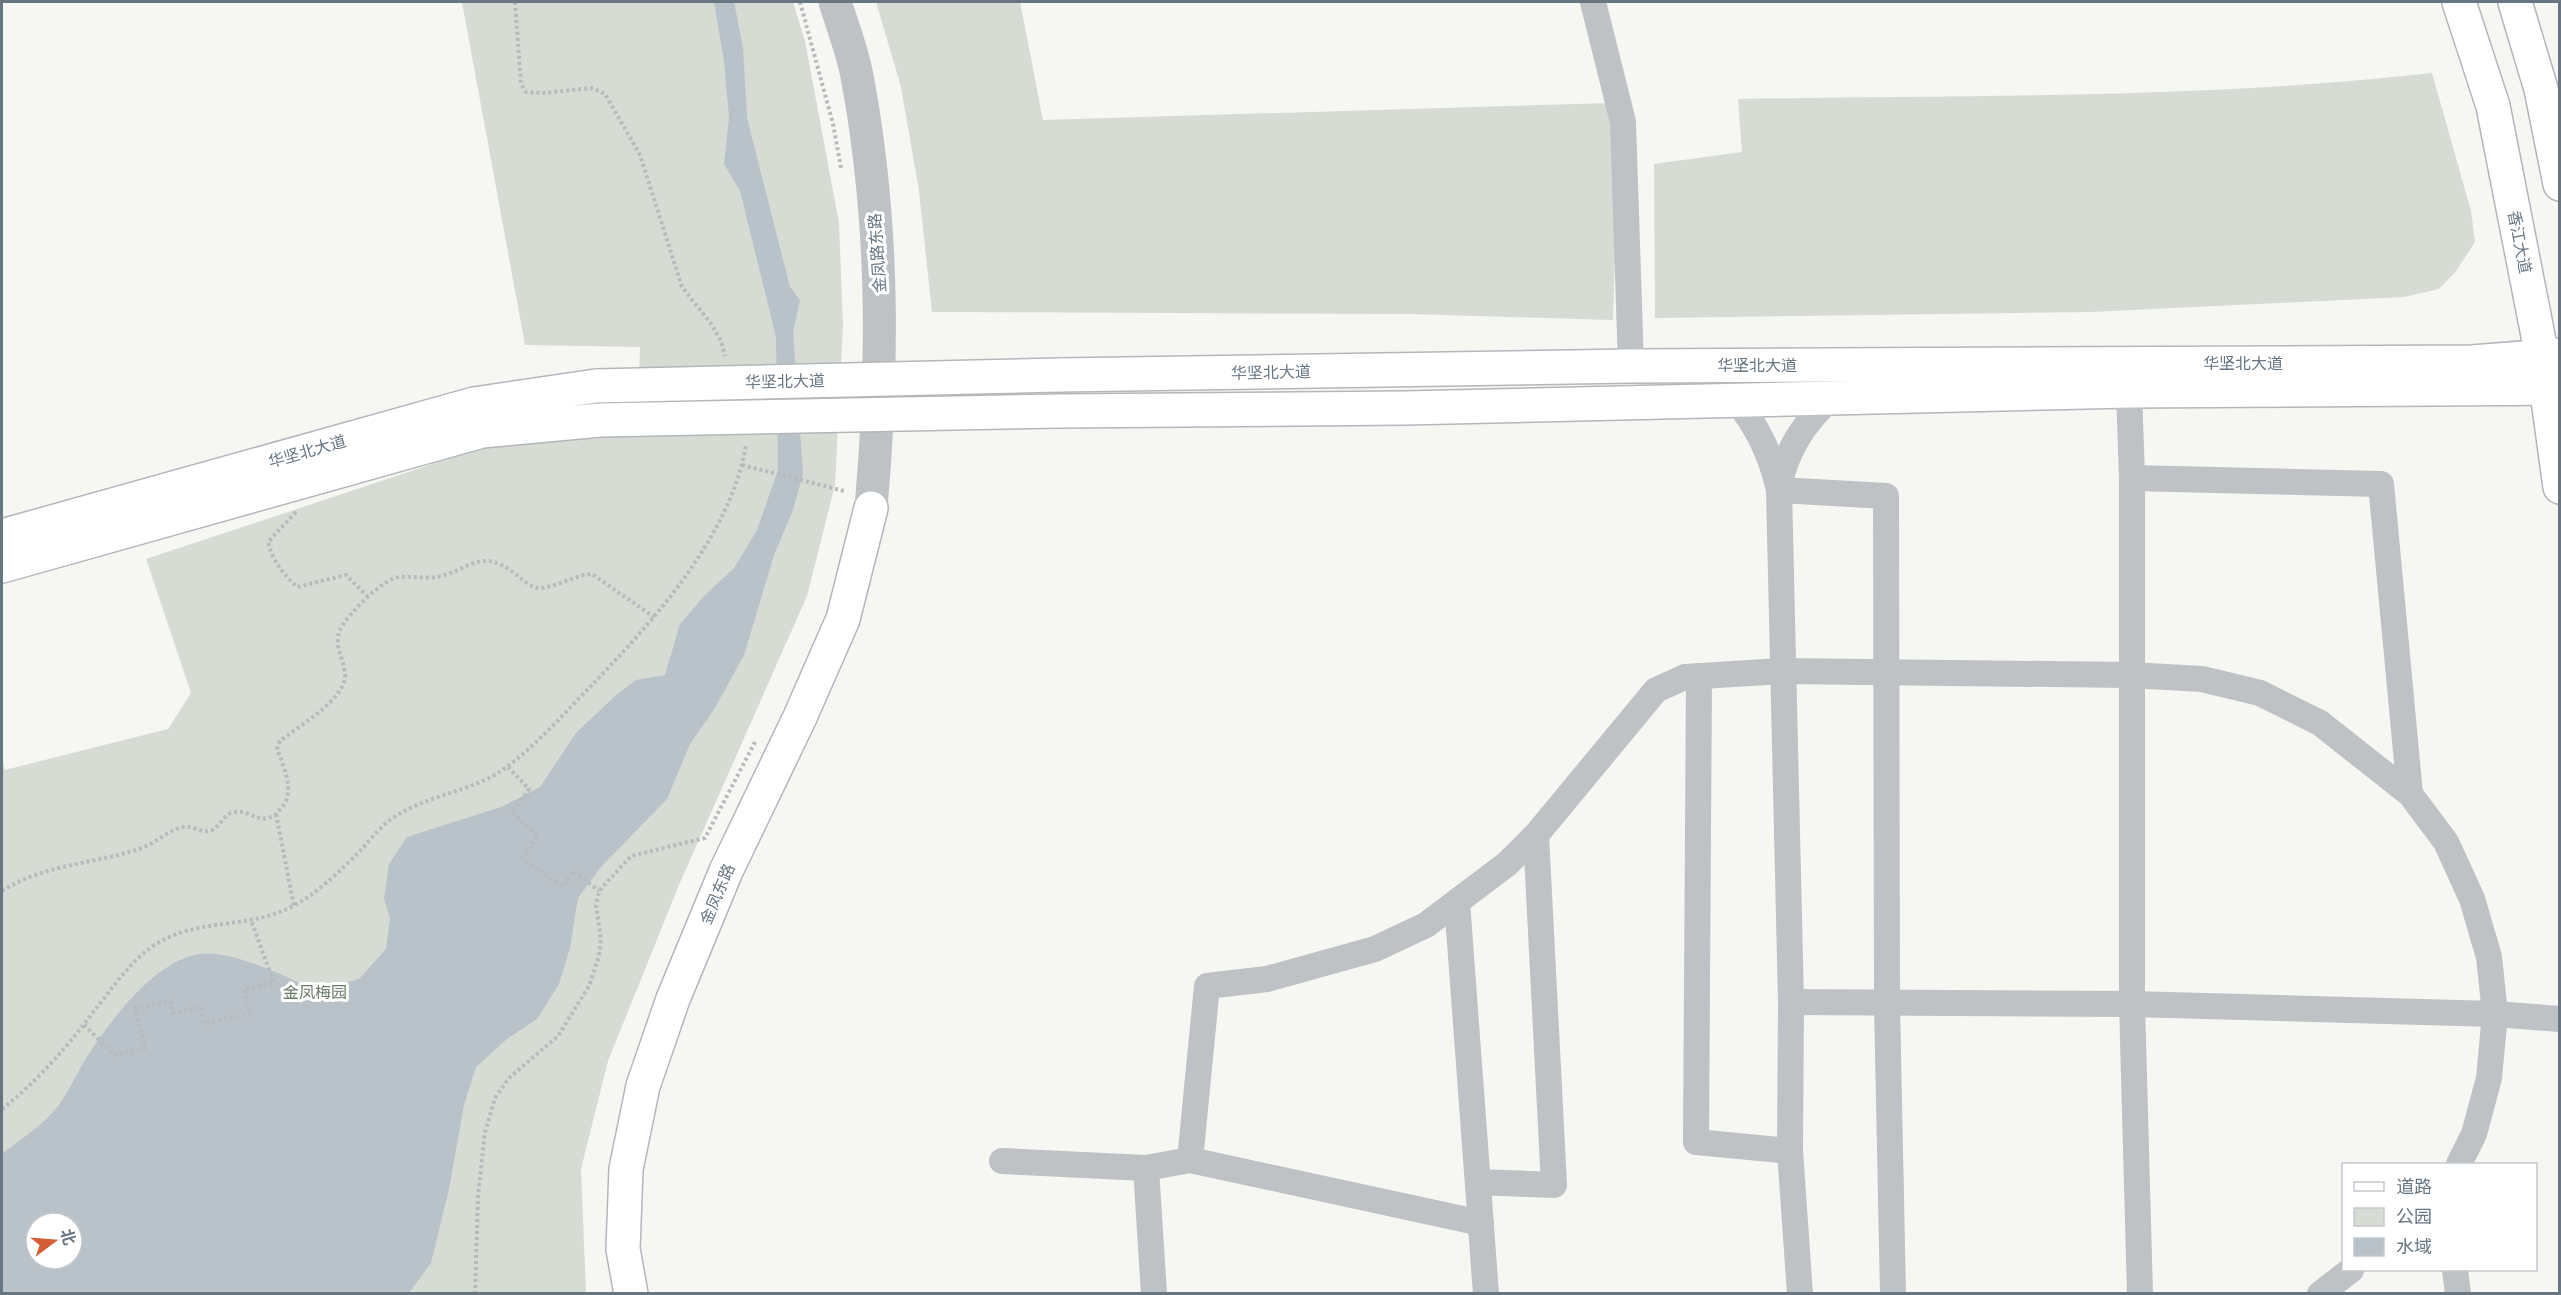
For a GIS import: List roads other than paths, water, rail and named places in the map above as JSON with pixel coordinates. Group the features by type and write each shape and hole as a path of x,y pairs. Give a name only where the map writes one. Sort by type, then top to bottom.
{"main road":[{"name":"香江大道","path":"2459,2 2493,106 2551,356 2559,487"},
{"path":"2515,2 2541,89 2559,184"},
{"name":"华坚北大道","path":"2,536 474,404 596,386 1060,375 1631,366 2472,362 2551,356"},
{"name":"华坚北大道","path":"2,566 482,430 600,420 1060,411 1405,408 2129,391 2553,389"},
{"name":"金凤东路","path":"631,1293 623,1249 626,1169 643,1086 673,999 726,871 800,717 843,619 858,500"}],"street":[{"name":"金凤路东路","path":"834,2 855,70 870,165 879,268 879,420 858,500"},
{"path":"1593,2 1623,122 1631,366"},
{"path":"2129,391 2132,478 2130,675 2132,1004 2140,1293"},
{"path":"1800,1293 1790,1151 1791,1002 1779,490 1782,472 1796,439 1817,410 1831,398"},
{"path":"1736,399 1763,440 1779,490"},
{"path":"2132,478 2380,484 2410,794"},
{"path":"1779,490 1886,496 1887,1004 1893,1293"},
{"path":"1190,1160 1207,986 1267,979 1375,949 1425,925 1507,864 1536,835 1656,690 1685,676 1782,671 2130,675 2202,679 2260,693 2320,723 2410,794 2446,842 2472,899 2489,957 2495,1014 2489,1078 2474,1134 2460,1163"},
{"path":"1699,676 1696,1142 1790,1151"},
{"path":"1479,1182 1554,1185 1536,835"},
{"path":"1457,902 1486,1293"},
{"path":"1791,1002 2132,1004 2495,1014 2559,1019"},
{"path":"1002,1161 1146,1168 1190,1160 1481,1223"},
{"path":"1146,1168 1154,1293"},
{"path":"2320,1293 2348,1271"},
{"path":"2455,1271 2458,1293"}],"water":[{"path":"714,2 734,2 743,48 747,118 790,287 800,300 793,332 803,474 793,510 774,555 744,655 715,708 690,744 667,799 601,867 578,898 570,948 559,984 537,1019 507,1039 476,1067 464,1105 449,1189 431,1263 409,1293 2,1294 2,1154 54,1111 106,1029 149,981 182,959 199,954 226,956 259,965 315,991 359,979 386,949 390,918 384,898 389,864 407,837 501,807 540,787 576,733 615,696 636,680 665,675 680,624 704,596 734,568 757,530 778,470 776,337 740,191 724,164 729,117 724,61"}],"park label":[{"name":"金凤梅园","path":"315,992"}]}
